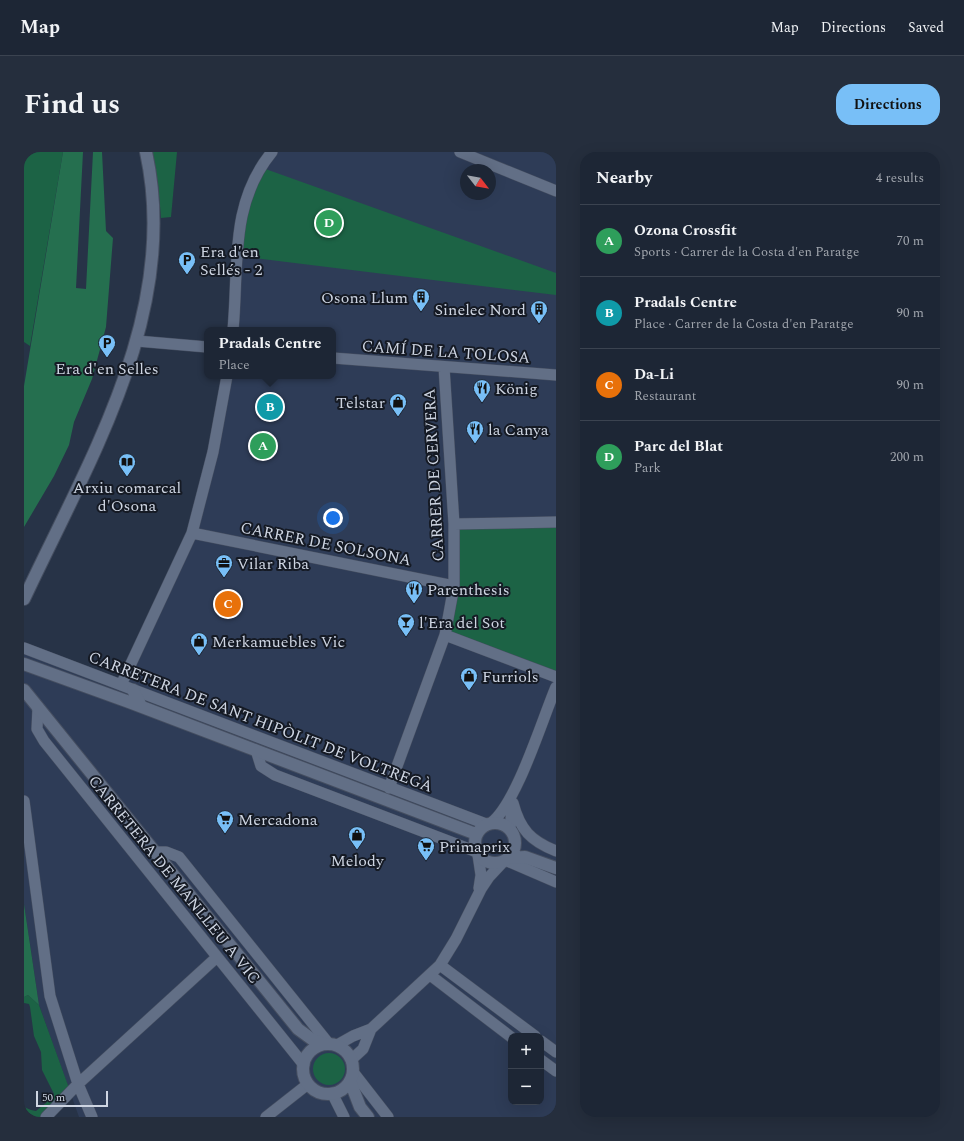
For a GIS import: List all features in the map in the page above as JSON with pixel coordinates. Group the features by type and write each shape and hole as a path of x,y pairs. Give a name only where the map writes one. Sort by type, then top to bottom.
{"street":[{"path":"24,599 103,432 137,341 150,275 155,226 150,171 146,152"},
{"path":"233,327 238,246 246,196 260,167 272,152"},
{"path":"460,152 556,191"},
{"path":"137,341 204,347"},
{"name":"CAMÍ DE LA TOLOSA","path":"336,358 556,375"},
{"name":"CARRER DE CERVERA","path":"390,788 445,635 454,586 454,524 444,367"},
{"path":"121,685 192,533 212,452 226,379"},
{"path":"454,524 556,522"},
{"name":"CARRER DE SOLSONA","path":"192,533 454,586"},
{"path":"445,635 556,678"},
{"name":"CARRETERA DE SANT HIPÒLIT DE VOLTREGÀ","path":"24,648 390,788 488,823"},
{"name":"CARRETERA DE SANT HIPÒLIT DE VOLTREGÀ","path":"24,664 141,706 476,834"},
{"path":"477,897 481,875 475,843 476,834 500,815 516,787 556,687"},
{"name":"CARRETERA DE MANLLEU A VIC","path":"24,690 298,1029 313,1040 330,1044"},
{"path":"133,690 141,706"},
{"name":"CARRETERA DE MANLLEU A VIC","path":"38,707 37,729 44,741 217,957 305,1060"},
{"name":"CARRETERA DE SANT HIPÒLIT DE VOLTREGÀ","path":"256,750 261,766 275,775 478,853"},
{"path":"351,1060 363,1049 371,1030 440,965 456,939 489,877 506,860 515,847 512,832 513,803 516,787"},
{"path":"24,802 50,996 78,1084 92,1117"},
{"path":"513,803 518,820 524,830 532,838 556,852"},
{"path":"488,823 502,823 512,832 526,853 541,862 556,862"},
{"path":"155,852 166,852 179,857 330,1044 346,1051 351,1060 351,1077 360,1106 368,1117"},
{"path":"478,853 490,863 525,857 556,868"},
{"path":"506,860 556,882"},
{"path":"46,1117 78,1084 217,957"},
{"path":"440,965 531,1033"},
{"path":"430,975 508,1035"},
{"name":"CARRETERA DE MANLLEU A VIC","path":"298,1029 305,1060"},
{"path":"360,1106 333,1093 318,1092 308,1084 304,1072 305,1060 314,1048 371,1030"},
{"path":"544,1042 556,1052"},
{"path":"544,1062 556,1071"},
{"path":"333,1093 344,1088 351,1077"},
{"path":"351,1077 388,1117"},
{"path":"266,1117 308,1084"},
{"path":"333,1093 344,1117"}],"shaded area":[{"path":"274,152 556,152 556,1117 79,1117 39,1005 24,904 24,643 121,681 193,533 226,379 336,379 336,327 233,327 241,229"}],"green space":[{"path":"24,152 63,152 30,346 24,342"},
{"path":"63,152 83,152 76,288 86,289 93,152 102,152 106,231 113,238 106,327 92,379 74,422 69,445 54,476 24,527 24,386"},
{"path":"152,152 177,152 171,217 161,218 158,184"},
{"path":"260,167 556,273 556,295 237,256"},
{"path":"556,522 556,677 445,635 454,524"},
{"path":"24,904 39,1005 28,995 24,997"},
{"path":"28,995 39,1005 69,1088 40,1117 24,1117 24,1107 36,1111 54,1094 42,1070 41,1052 34,1036 30,1007 29,1004 24,1003 24,997"},
{"path":"326,1053 332,1053 341,1057 345,1069 341,1081 332,1085 326,1085 317,1081 313,1072 313,1066 317,1057"}],"place":[{"name":"Parc del Blat","path":"329,223"},
{"name":"Era d'en Sellés - 2","path":"187,275"},
{"name":"Osona Llum","path":"421,312"},
{"name":"Sinelec Nord","path":"539,324"},
{"name":"Era d'en Selles","path":"107,358"},
{"name":"König","path":"482,403"},
{"name":"Pradals Centre","path":"270,407"},
{"name":"Telstar","path":"398,417"},
{"name":"la Canya","path":"475,444"},
{"name":"Ozona Crossfit","path":"263,446"},
{"name":"Arxiu comarcal d'Osona","path":"127,477"},
{"name":"Vilar Riba","path":"224,578"},
{"name":"Da-Li","path":"228,604"},
{"name":"Parenthesis","path":"414,604"},
{"name":"l'Era del Sot","path":"406,637"},
{"name":"Merkamuebles Vic","path":"199,656"},
{"name":"Furriols","path":"469,691"},
{"name":"Mercadona","path":"225,834"},
{"name":"Melody","path":"357,850"},
{"name":"Primaprix","path":"426,861"}]}
